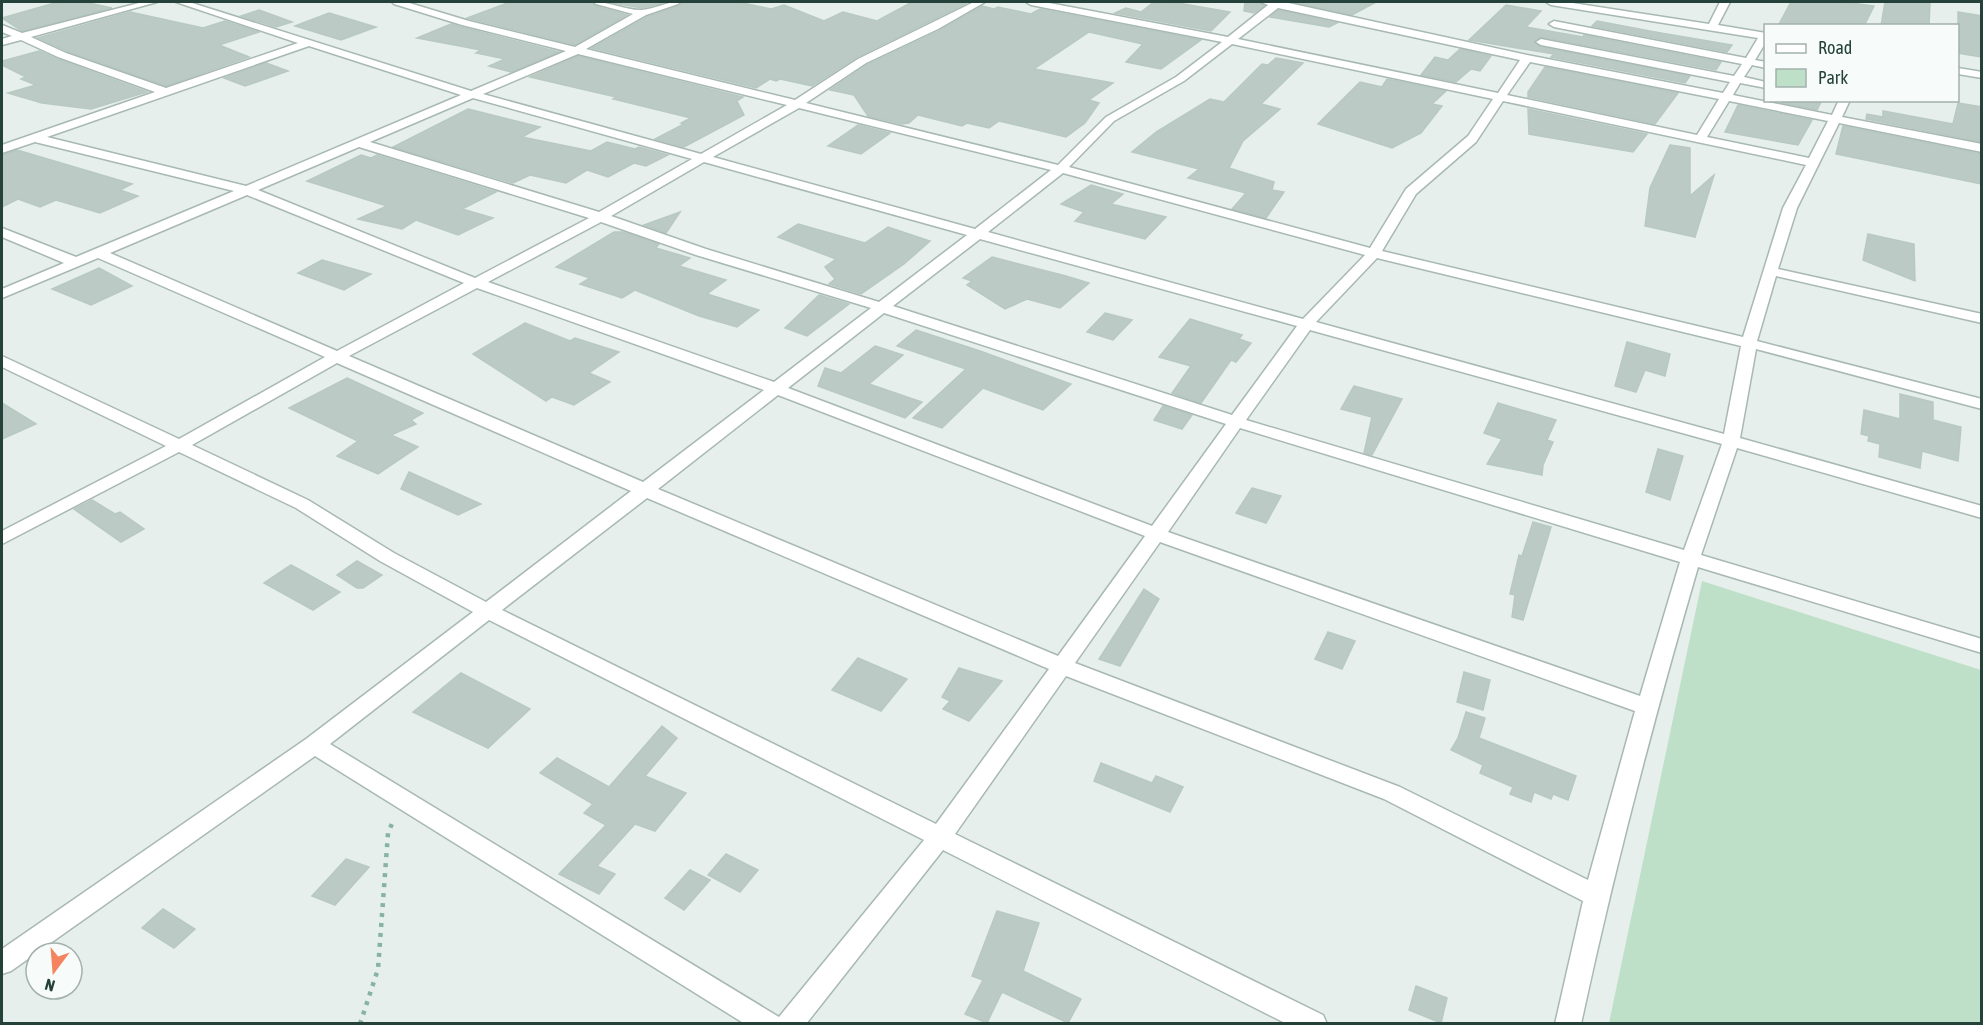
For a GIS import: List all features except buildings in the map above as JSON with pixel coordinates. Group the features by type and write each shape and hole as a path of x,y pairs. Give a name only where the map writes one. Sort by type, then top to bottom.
{"street":[{"path":"2,42 152,2"},
{"path":"181,2 473,95 1982,512"},
{"path":"397,2 466,23 1061,170 1374,254 1749,343 1982,404"},
{"path":"600,2 642,13"},
{"path":"2,294 577,50 642,13 675,2"},
{"path":"2,538 178,446 336,357 600,217 796,105 862,61 980,2"},
{"path":"1031,2 1230,40 1813,163"},
{"path":"2,963 314,745 1061,170 1110,119 1180,79 1230,40 1272,2 1527,58 1982,148"},
{"path":"1551,2 1764,36"},
{"path":"1712,27 1725,2"},
{"path":"1554,24 1764,65"},
{"path":"2,28 62,55 165,92"},
{"path":"1701,138 1726,97 1740,80 1764,38"},
{"path":"1541,42 1764,85"},
{"path":"2,149 308,43"},
{"path":"789,1023 941,836 1306,324 1374,254 1411,192 1472,139 1527,58"},
{"path":"1959,71 1982,75"},
{"path":"1568,1023 1596,896 1647,707 1691,557 1731,441 1749,343 1770,270 1790,208 1844,102"},
{"path":"35,138 246,190 476,283 777,389 1156,534 1647,707"},
{"path":"359,143 600,217 701,252 882,307 1237,422 1982,646"},
{"path":"2,232 75,262"},
{"path":"98,253 832,571 1061,666 1392,793 1596,896"},
{"path":"1770,270 1982,319"},
{"path":"2,362 302,504 387,557 487,611 1314,1023"},
{"path":"314,745 769,1023"}],"path":[{"path":"360,1023 378,969 388,834 403,799"}],"green space":[{"path":"1702,581 1981,670 1981,1023 1609,1023"}]}
